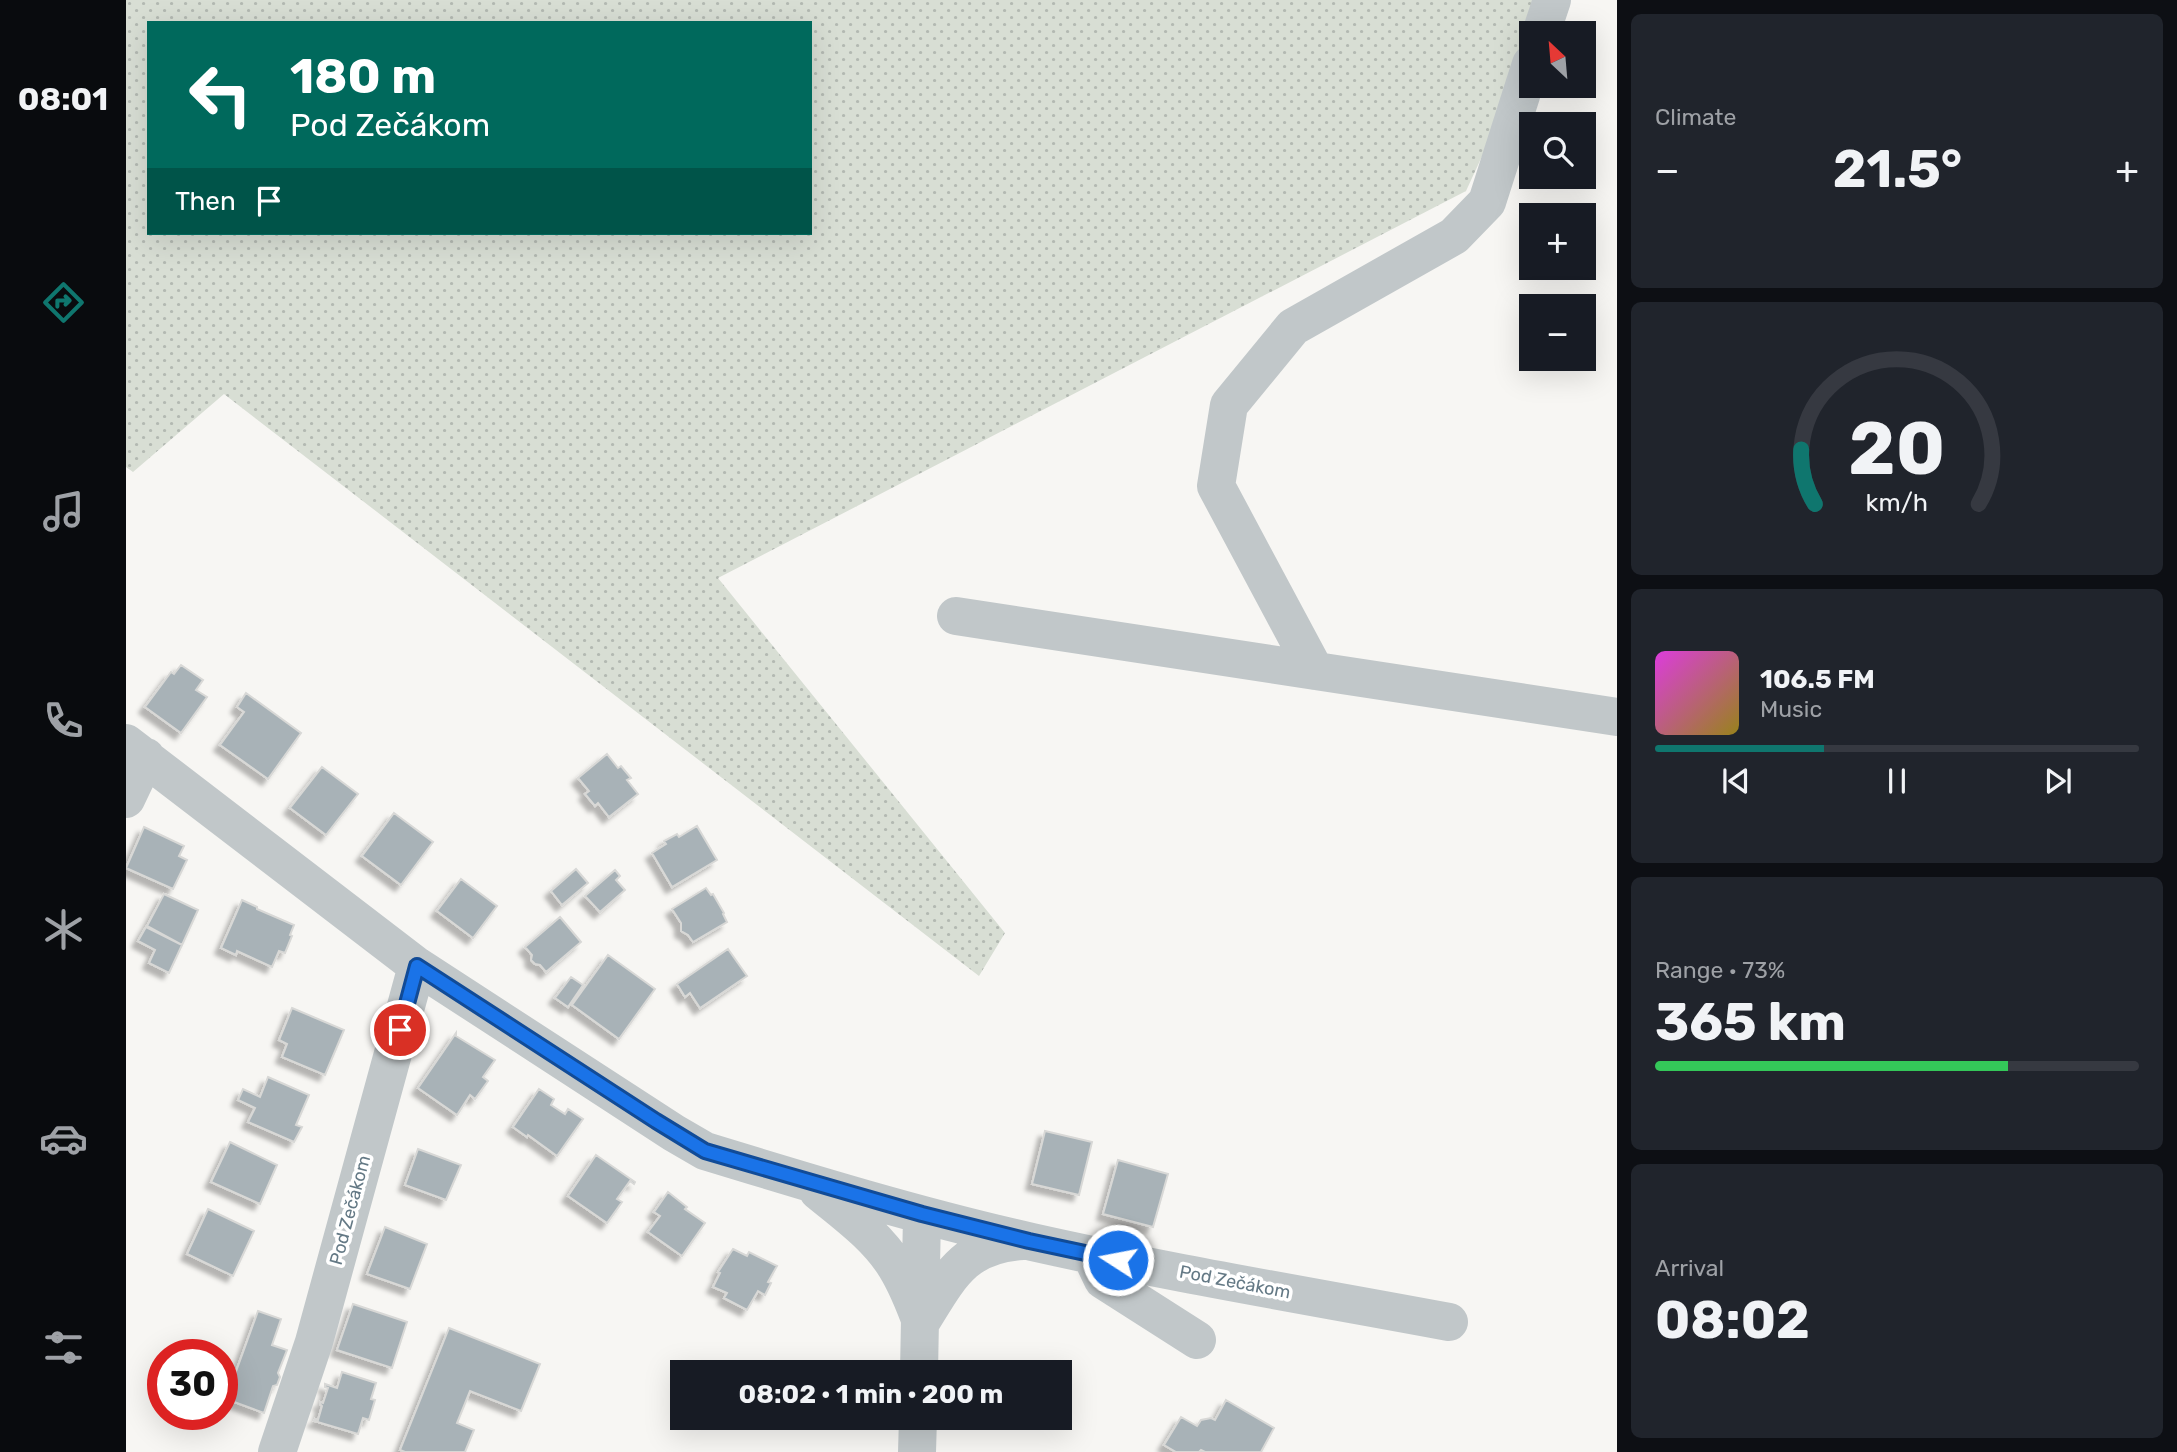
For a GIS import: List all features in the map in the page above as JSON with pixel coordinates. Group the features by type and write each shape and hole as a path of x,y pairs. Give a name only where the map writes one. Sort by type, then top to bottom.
{"street":[{"path":"1545,21 1552,0"},
{"path":"1315,671 1216,486 1229,405 1293,327 1454,236 1487,202 1520,98"},
{"path":"956,616 1617,717"},
{"path":"126,799 136,750"},
{"name":"Pod Zečákom","path":"136,750 417,966 705,1151 922,1214 1029,1241 1448,1322"},
{"name":"Pod Zečákom","path":"277,1452 314,1342 417,966"},
{"path":"808,1182 856,1222 894,1265 907,1287 921,1322"},
{"path":"919,1360 922,1214"},
{"path":"921,1322 950,1276 967,1258 1006,1242 1029,1241"},
{"path":"1091,1255 1103,1280 1198,1340"},
{"path":"917,1452 918,1430"}],"shaded area":[{"path":"126,0 1540,0 1536,21 1519,21 1519,76 1466,191 718,578 1005,933 979,976 224,394 133,472 126,467"}],"building":[{"path":"181,665 203,680 196,690 207,697 181,733 145,707 171,672 174,674"},
{"path":"246,693 301,733 268,779 220,745 244,712 237,707"},
{"path":"607,754 618,768 621,766 631,778 627,780 638,794 609,817 598,803 595,806 585,794 589,791 578,778"},
{"path":"322,767 358,794 326,835 290,808"},
{"path":"394,813 433,842 401,885 362,856"},
{"path":"697,826 717,860 672,887 652,853 666,844 664,841 677,834 679,837"},
{"path":"144,827 184,846 179,856 187,860 173,889 126,868"},
{"path":"576,869 588,883 562,905 551,891"},
{"path":"615,870 620,876 616,880 625,890 600,912 585,896"},
{"path":"461,879 497,906 473,938 437,911"},
{"path":"706,888 713,894 727,922 693,942 681,931 681,923 672,909"},
{"path":"164,894 198,910 182,945 147,926"},
{"path":"242,900 294,925 285,953 279,951 272,967 237,951 236,955 221,948"},
{"path":"560,917 581,942 546,972 531,960 532,955 525,947"},
{"path":"146,927 182,945 169,973 149,963 155,950 138,941"},
{"path":"728,949 747,976 700,1008 690,993 685,997 677,984"},
{"path":"608,955 655,989 619,1039 572,1005"},
{"path":"571,977 583,985 568,1007 555,998"},
{"path":"292,1008 344,1030 325,1075 282,1057 287,1044 279,1040"},
{"path":"456,1033 456,1036 495,1060 483,1077 488,1081 475,1099 470,1095 457,1115 418,1088"},
{"path":"268,1077 309,1095 296,1125 302,1127 294,1142 248,1122 255,1108 238,1100 243,1089 260,1097"},
{"path":"539,1089 554,1099 551,1105 565,1114 568,1109 583,1119 557,1156 513,1127"},
{"path":"1045,1131 1092,1142 1079,1195 1032,1184"},
{"path":"230,1142 277,1165 260,1204 211,1182"},
{"path":"418,1149 461,1165 446,1200 405,1185"},
{"path":"596,1155 635,1182 634,1184 630,1181 617,1199 622,1202 607,1223 568,1196"},
{"path":"1118,1160 1168,1174 1153,1227 1103,1214"},
{"path":"668,1192 687,1207 685,1209 705,1223 682,1256 648,1232 660,1216 654,1212"},
{"path":"208,1209 254,1231 233,1276 187,1254"},
{"path":"385,1227 427,1244 410,1289 367,1274"},
{"path":"733,1249 747,1256 749,1252 777,1266 768,1282 771,1283 765,1295 758,1291 747,1310 724,1298 727,1293 713,1287 720,1273 718,1272"},
{"path":"353,1304 407,1322 392,1368 337,1350"},
{"path":"258,1311 281,1319 272,1345 287,1350 278,1373 280,1377 277,1385 273,1386 264,1413 238,1403 238,1366"},
{"path":"449,1328 540,1364 521,1411 470,1391 457,1423 474,1430 465,1452 405,1452 400,1450"},
{"path":"342,1372 376,1383 371,1399 375,1400 369,1420 363,1418 358,1434 314,1421 318,1420 322,1406 320,1402 323,1403 328,1388 325,1384 337,1388"},
{"path":"1226,1400 1274,1428 1261,1452 1176,1452 1164,1445 1181,1417 1197,1426 1201,1420 1215,1420"}],"route":[{"path":"400,1030 417,966 705,1151 922,1214 1118,1260"}]}
